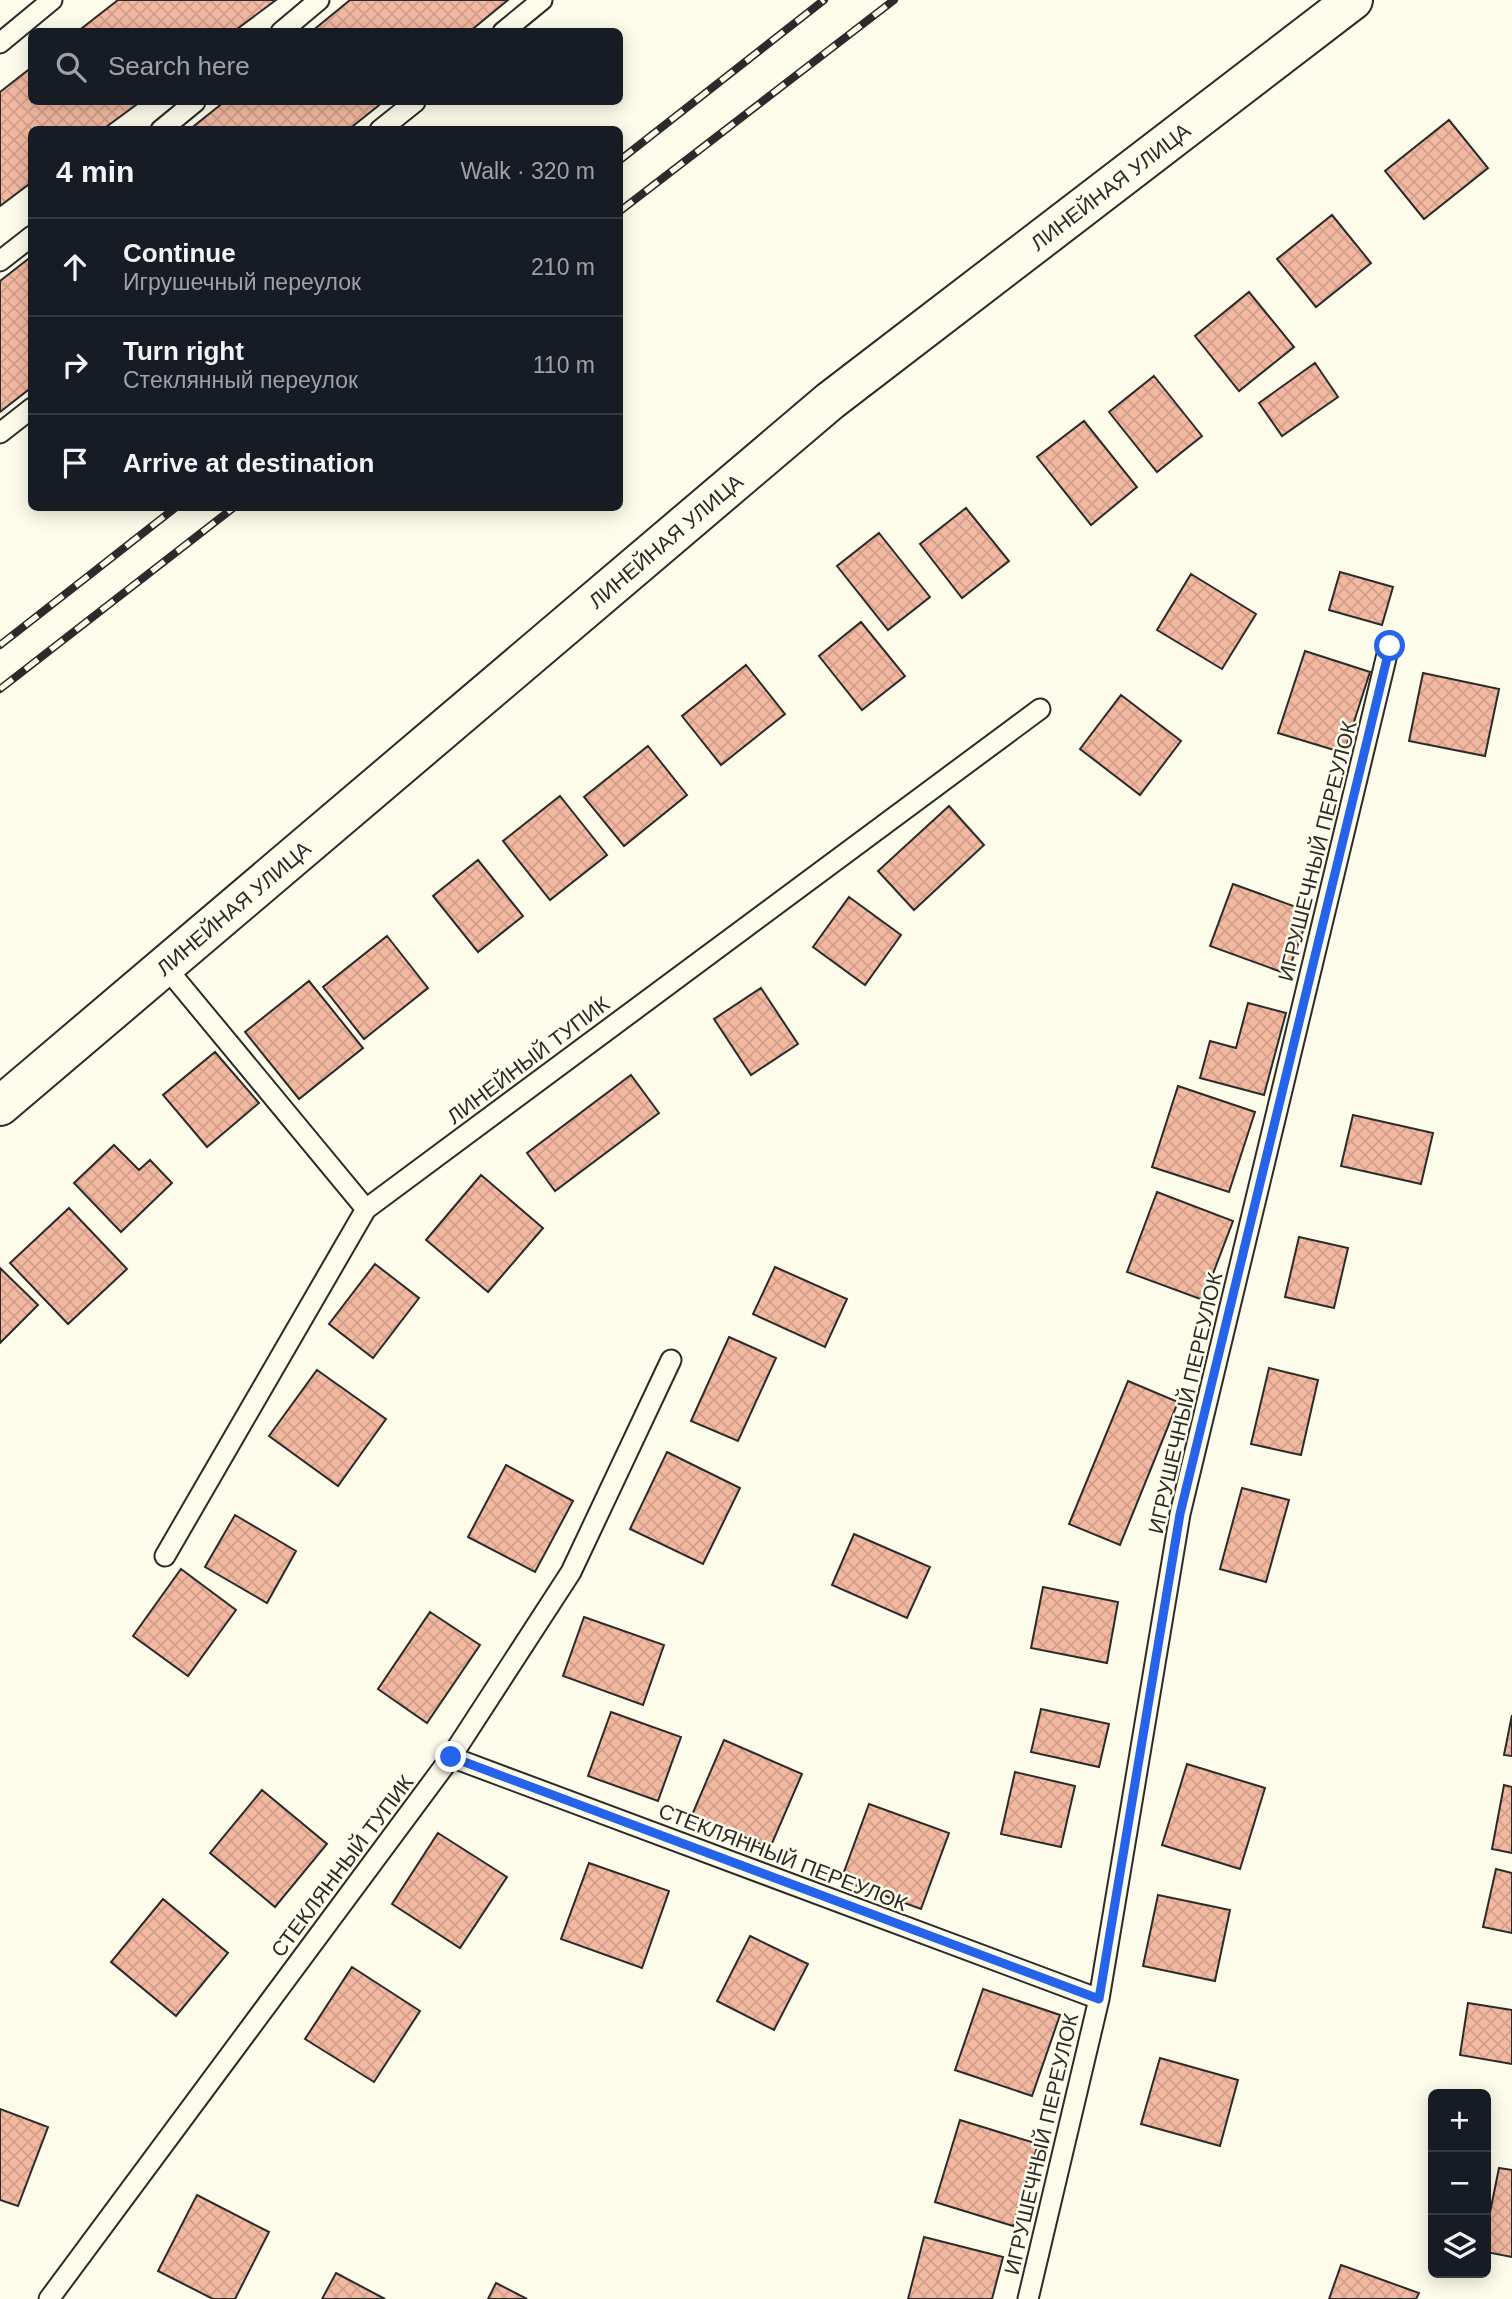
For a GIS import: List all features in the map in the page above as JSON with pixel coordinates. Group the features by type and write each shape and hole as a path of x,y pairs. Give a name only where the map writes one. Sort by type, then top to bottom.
{"street":[{"name":"ЛИНЕЙНАЯ УЛИЦА","path":"0,1106 830,401 1353,0"}],"lane":[{"path":"0,43 52,0"},
{"path":"286,28 319,0"},
{"path":"508,28 542,0"},
{"path":"166,126 191,105"},
{"path":"385,126 411,105"},
{"path":"0,261 28,239"},
{"path":"0,433 28,411"},
{"name":"ИГРУШЕЧНЫЙ ПЕРЕУЛОК","path":"1028,2299 1099,1999 1180,1514 1390,646"},
{"name":"ЛИНЕЙНЫЙ ТУПИК","path":"165,1556 366,1209 1040,709"},
{"path":"164,965 366,1209"},
{"name":"СТЕКЛЯННЫЙ ТУПИК","path":"49,2299 451,1757 571,1572 671,1360"},
{"name":"СТЕКЛЯННЫЙ ПЕРЕУЛОК","path":"451,1757 1099,1999"}],"building":[{"path":"118,0 276,0 238,28 82,28"},
{"path":"350,0 508,0 474,28 316,28"},
{"path":"28,70 28,105 136,105 107,126 28,126 28,185 0,206 0,92"},
{"path":"220,105 379,105 353,126 194,126"},
{"path":"1449,120 1488,168 1424,219 1385,171"},
{"path":"1332,215 1371,263 1316,307 1277,259"},
{"path":"28,259 28,390 0,412 0,281"},
{"path":"1249,292 1294,347 1239,391 1195,336"},
{"path":"1315,363 1338,397 1282,436 1259,403"},
{"path":"1154,376 1202,436 1157,472 1109,412"},
{"path":"1084,421 1137,487 1091,525 1037,457"},
{"path":"966,508 1009,561 962,598 920,544"},
{"path":"879,533 930,597 888,630 837,566"},
{"path":"1340,572 1393,587 1382,625 1329,610"},
{"path":"1191,574 1256,614 1222,669 1157,630"},
{"path":"861,622 905,676 862,710 819,656"},
{"path":"1305,651 1370,672 1344,753 1278,733"},
{"path":"746,665 785,714 721,765 682,716"},
{"path":"1423,673 1499,689 1485,756 1409,741"},
{"path":"1121,695 1181,741 1140,795 1080,749"},
{"path":"648,746 687,795 624,846 584,797"},
{"path":"560,796 607,855 550,900 503,841"},
{"path":"949,806 984,845 914,910 878,871"},
{"path":"478,860 523,916 478,952 433,896"},
{"path":"1233,884 1310,912 1287,974 1210,946"},
{"path":"849,897 901,935 865,985 813,947"},
{"path":"387,936 428,988 364,1039 323,987"},
{"path":"309,981 363,1048 299,1099 245,1032"},
{"path":"761,988 798,1044 751,1075 714,1019"},
{"path":"1248,1003 1286,1013 1264,1095 1200,1078 1210,1041 1236,1048"},
{"path":"215,1052 259,1103 207,1147 163,1095"},
{"path":"631,1075 659,1113 555,1191 527,1153"},
{"path":"1178,1086 1255,1112 1229,1192 1152,1167"},
{"path":"1353,1115 1433,1133 1421,1184 1341,1166"},
{"path":"114,1145 139,1170 150,1160 172,1183 121,1232 74,1183"},
{"path":"481,1175 543,1228 488,1292 426,1240"},
{"path":"1157,1192 1233,1221 1203,1300 1127,1272"},
{"path":"69,1208 127,1269 68,1324 10,1263"},
{"path":"1299,1237 1348,1248 1334,1308 1285,1297"},
{"path":"375,1264 419,1298 373,1358 329,1324"},
{"path":"775,1267 847,1299 825,1347 753,1314"},
{"path":"0,1268 38,1305 0,1343"},
{"path":"729,1337 776,1358 738,1441 691,1421"},
{"path":"1269,1368 1318,1380 1301,1455 1251,1444"},
{"path":"317,1370 386,1419 338,1486 269,1436"},
{"path":"1128,1381 1178,1402 1120,1545 1069,1524"},
{"path":"667,1452 740,1488 703,1564 630,1529"},
{"path":"506,1465 573,1501 535,1572 468,1537"},
{"path":"1242,1488 1289,1500 1266,1582 1220,1569"},
{"path":"235,1515 296,1551 267,1603 205,1567"},
{"path":"854,1534 930,1567 907,1618 832,1585"},
{"path":"181,1569 236,1610 188,1676 133,1636"},
{"path":"1043,1587 1118,1602 1107,1663 1031,1648"},
{"path":"430,1612 480,1645 427,1723 378,1689"},
{"path":"584,1617 664,1645 643,1705 563,1676"},
{"path":"1041,1709 1109,1724 1099,1767 1031,1752"},
{"path":"611,1712 681,1737 658,1801 588,1776"},
{"path":"1512,1715 1512,1756 1504,1755"},
{"path":"724,1740 802,1774 770,1848 692,1815"},
{"path":"1187,1764 1265,1788 1240,1869 1162,1845"},
{"path":"1015,1772 1075,1786 1061,1847 1001,1834"},
{"path":"1504,1785 1512,1787 1512,1853 1492,1849"},
{"path":"262,1790 327,1844 275,1907 210,1853"},
{"path":"869,1804 949,1833 921,1909 841,1880"},
{"path":"438,1833 507,1877 460,1948 392,1904"},
{"path":"589,1863 669,1891 642,1968 561,1939"},
{"path":"1496,1869 1512,1873 1512,1933 1483,1927"},
{"path":"1158,1895 1230,1910 1215,1981 1143,1966"},
{"path":"163,1899 228,1953 176,2016 111,1962"},
{"path":"750,1936 808,1964 774,2030 717,2001"},
{"path":"352,1967 420,2011 374,2082 305,2039"},
{"path":"983,1989 1060,2015 1032,2096 955,2070"},
{"path":"1468,2003 1512,2010 1512,2064 1460,2055"},
{"path":"1160,2058 1238,2080 1220,2146 1141,2124"},
{"path":"0,2109 48,2127 18,2206 0,2200"},
{"path":"960,2120 1038,2144 1013,2226 935,2202"},
{"path":"1499,2168 1512,2170 1512,2257 1491,2253 1491,2207"},
{"path":"197,2195 269,2232 235,2299 213,2299 158,2271"},
{"path":"924,2237 1003,2257 992,2299 908,2299"},
{"path":"1341,2265 1419,2293 1416,2299 1329,2299"},
{"path":"336,2273 385,2299 322,2299"},
{"path":"496,2283 527,2299 488,2299"}],"railway":[{"path":"623,158 824,0"},
{"path":"623,209 894,0"},
{"path":"0,645 171,511"},
{"path":"0,689 229,511"}],"route":[{"path":"451,1757 1099,1999 1180,1514 1390,646"}]}
